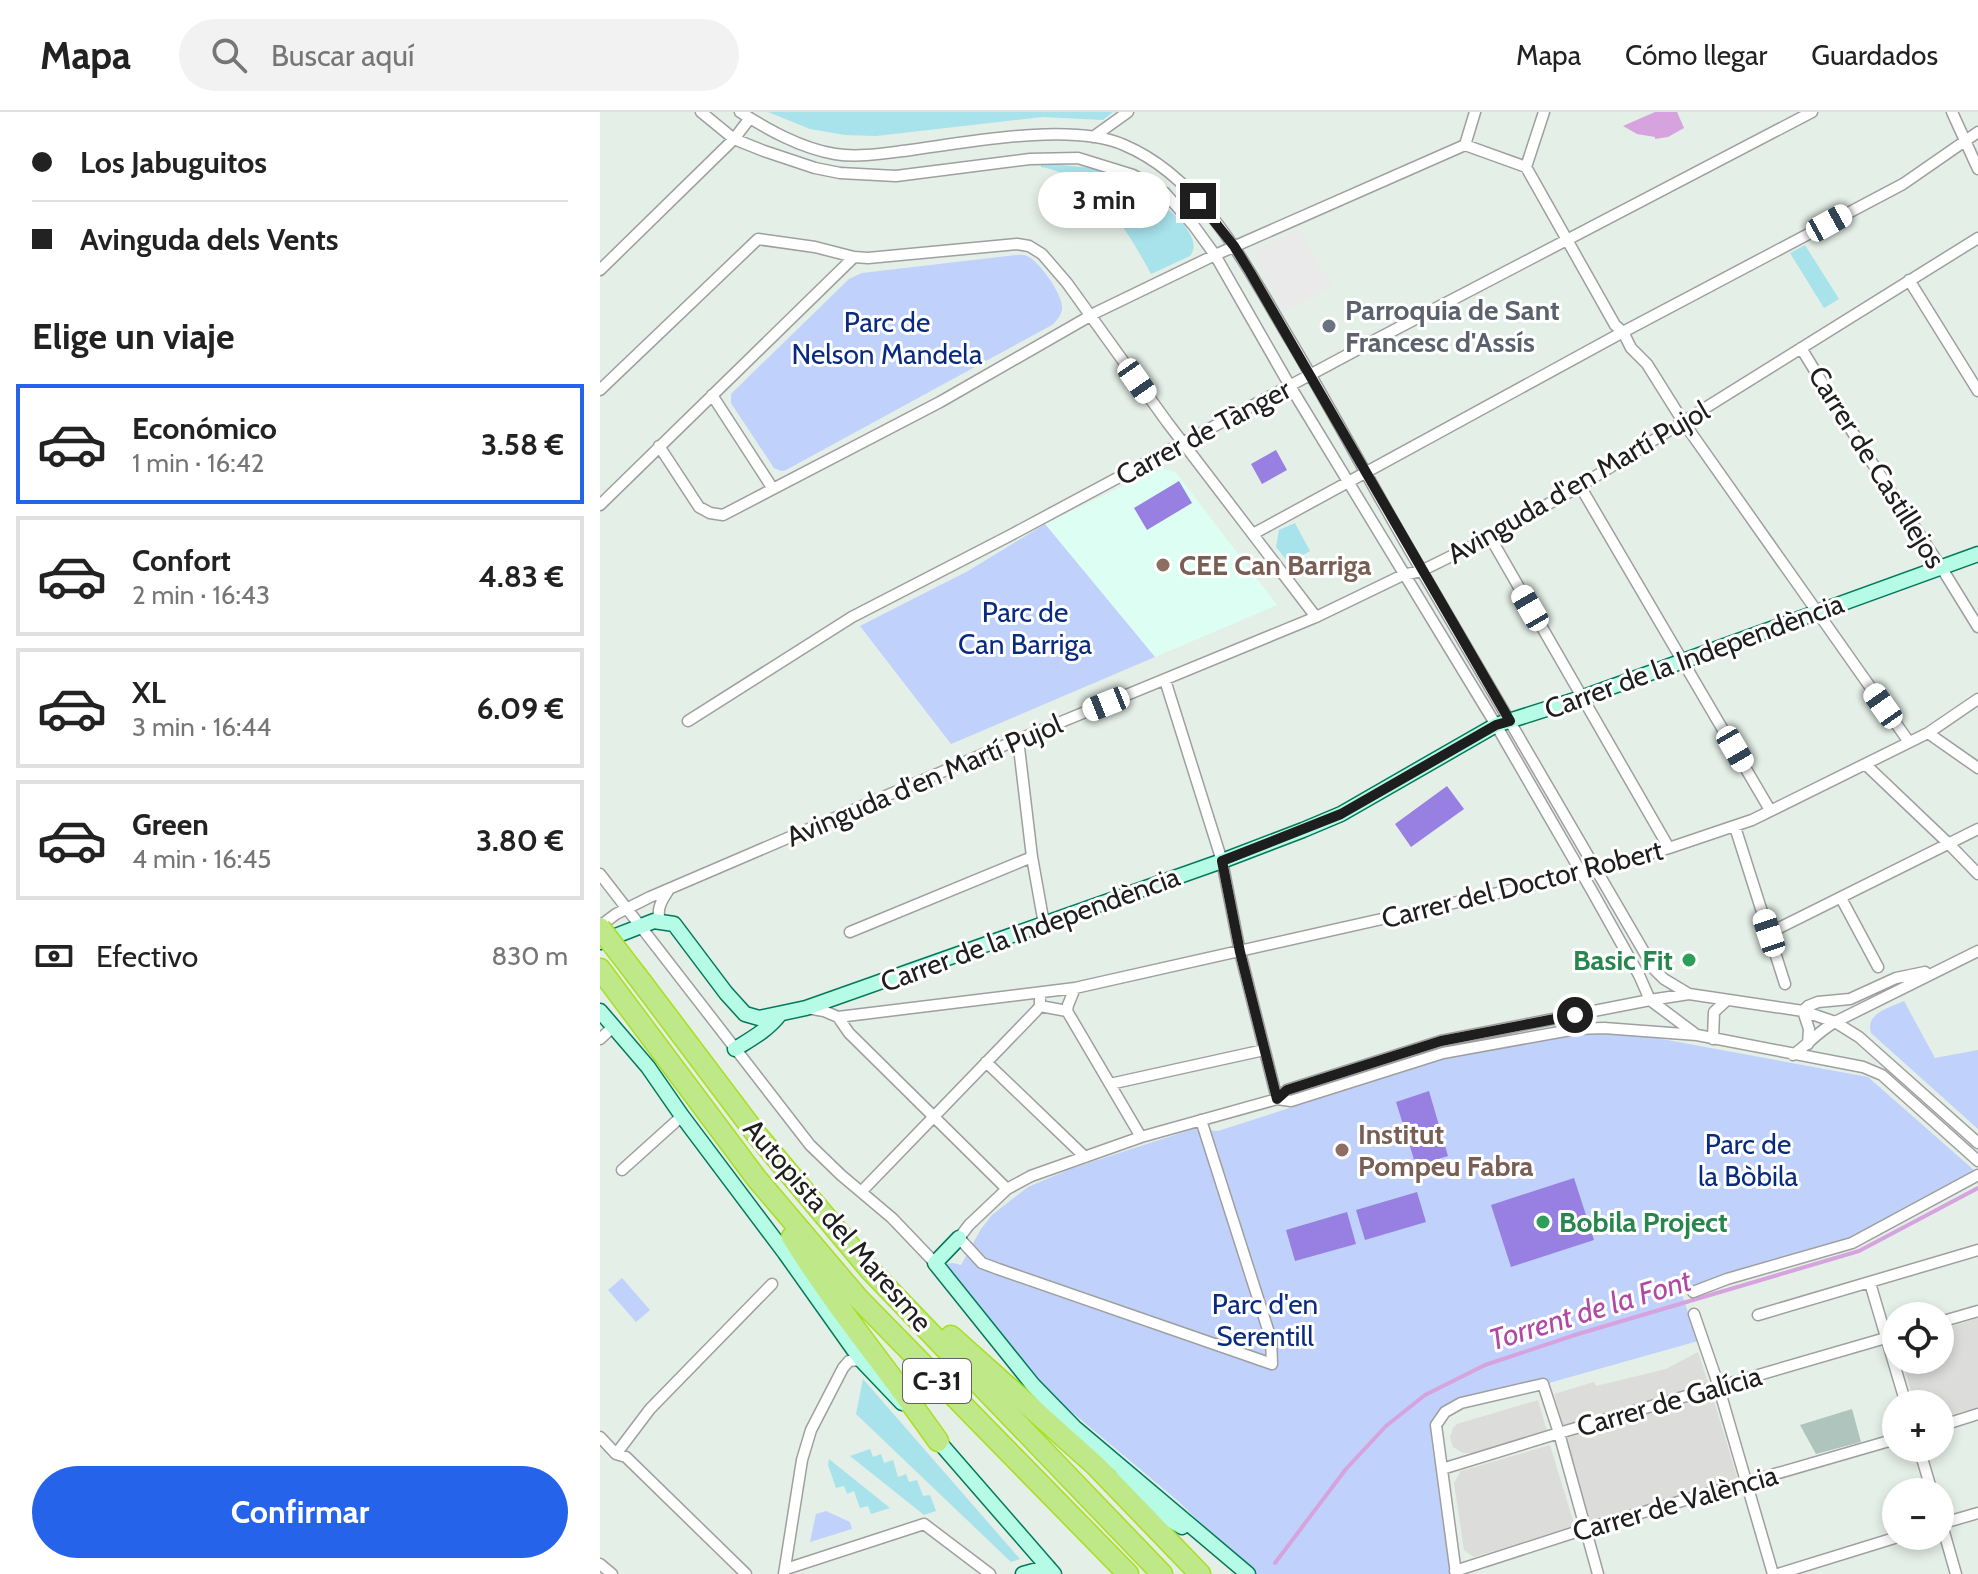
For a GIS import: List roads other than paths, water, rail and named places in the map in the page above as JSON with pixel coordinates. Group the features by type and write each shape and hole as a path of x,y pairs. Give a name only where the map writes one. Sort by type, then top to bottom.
{"highway":[{"name":"Autopista del Maresme","path":"600,927 757,1135 870,1270 1161,1573"},
{"name":"Autopista del Maresme","path":"600,969 757,1179 858,1298 1128,1574"},
{"path":"757,1179 817,1277 938,1441"},
{"path":"870,1270 947,1332 1096,1466 1193,1567"}],"street":[{"path":"701,112 734,139 815,168 840,173 896,176 1030,159 1078,158 1133,175 1165,193 1215,255 1403,575 1597,869 1654,969 1689,994"},
{"path":"1093,137 1128,112"},
{"path":"1465,145 1475,112"},
{"path":"1526,167 1544,112"},
{"name":"Carrer de Tànger","path":"688,721 852,617 1812,112"},
{"path":"1952,112 1978,169"},
{"path":"600,270 734,139 745,115 776,133 836,154 874,155 1037,135 1093,137 1123,144 1154,161 1184,184 1234,246 1366,471 1650,1000 1697,1035"},
{"path":"1253,534 1623,332 1903,184 1978,132"},
{"path":"659,446 699,507 723,515 940,402 1091,316 1234,246 1465,145 1526,167 1615,325 1647,364 1684,423 1909,742"},
{"name":"Avinguda d'en Martí Pujol","path":"600,927 628,908 669,889 1018,739 1316,617 1490,537 1684,423 1978,238"},
{"path":"600,390 758,239 868,258 1017,244 1029,246 1042,254 1091,316 1316,617"},
{"path":"600,505 854,257"},
{"path":"1909,280 1978,391"},
{"name":"Carrer de Castillejos","path":"1801,348 1978,627"},
{"path":"712,395 773,489"},
{"path":"1580,486 1770,810"},
{"path":"1490,537 1669,848"},
{"name":"Carrer de la Independència","path":"660,921 674,924 745,1014 759,1018 806,1008 1222,861 1341,814 1503,723 1581,698 1978,554"},
{"path":"1165,680 1222,861 1240,952 1277,1099"},
{"name":"Carrer del Doctor Robert","path":"838,1017 1075,988 1582,874 1735,827 1928,733 1978,699"},
{"path":"1928,733 1978,768"},
{"path":"1018,739 1032,857 1044,924"},
{"path":"1865,764 1978,874"},
{"path":"1735,827 1785,984"},
{"path":"1769,933 1978,829"},
{"path":"850,932 1032,857"},
{"path":"600,874 810,1145 892,1218 935,1263 1033,1385 1074,1427 1248,1574"},
{"path":"600,942 660,921 661,902 669,889"},
{"path":"1841,898 1878,967"},
{"path":"1793,1055 1826,1027 1978,951"},
{"path":"1803,1011 1818,1002 1850,999 1896,978 1942,968"},
{"path":"1067,1011 1075,988"},
{"path":"861,1192 1040,1006 1040,993"},
{"path":"1277,1099 1287,1090 1441,1041 1689,994 1803,1011 1835,1022 1859,1037 1978,1143"},
{"path":"1713,1039 1714,1012 1727,1000"},
{"path":"1040,1006 1067,1011 1141,1137"},
{"path":"806,1008 838,1017 849,1033 1007,1189"},
{"path":"1859,1037 1863,1008"},
{"path":"600,1011 648,1067 861,1360 938,1441 1051,1570"},
{"path":"1803,1011 1809,1029 1808,1044"},
{"path":"735,1049 774,1023 780,1014"},
{"path":"600,1039 614,1026"},
{"path":"935,1263 1007,1189 1031,1176 1141,1137 1277,1099 1291,1101 1443,1053 1576,1029 1697,1035 1863,1067 1882,1075 1978,1161"},
{"path":"1110,1084 1264,1050"},
{"path":"986,1062 1085,1157"},
{"path":"622,1170 682,1116"},
{"path":"954,1243 982,1263 1272,1364 1271,1339 1201,1120"},
{"path":"1693,1292 1727,1279 1852,1243 1978,1175"},
{"path":"1758,1315 1978,1250"},
{"path":"1870,1283 1882,1313"},
{"path":"616,1454 650,1409 772,1284"},
{"path":"1954,1318 1978,1311"},
{"path":"1694,1314 1776,1574 1882,1542"},
{"name":"Carrer de Galícia","path":"1442,1469 1882,1339"},
{"path":"861,1360 849,1361 843,1368 811,1430 802,1460 785,1571 924,1524 990,1574"},
{"path":"1455,1573 1436,1425 1445,1412 1461,1403 1543,1384 1598,1574"},
{"path":"1954,1422 1978,1414"},
{"path":"1074,1427 1096,1466 1121,1481 1167,1518 1223,1553"},
{"path":"600,1437 616,1454 626,1457 746,1574"},
{"name":"Carrer de València","path":"1455,1573 1585,1529 1882,1443"},
{"path":"1954,1519 1978,1513"},
{"path":"1949,1550 1956,1574"},
{"path":"600,1564 612,1574"},
{"path":"1023,1574 1051,1570"}],"waterway":[{"name":"Torrent de la Font","path":"1275,1563 1346,1469 1386,1426 1425,1395 1485,1365 1578,1334 1859,1251 1978,1188"}],"place":[{"name":"Parroquia de Sant Francesc d'Assís","path":"1329,326"},
{"name":"CEE Can Barriga","path":"1163,565"},
{"name":"Basic Fit","path":"1689,960"},
{"name":"Institut Pompeu Fabra","path":"1342,1150"},
{"name":"Bobila Project","path":"1543,1222"}],"park label":[{"name":"Parc de Nelson Mandela","path":"887,338"},
{"name":"Parc de Can Barriga","path":"1025,628"},
{"name":"Parc de la Bòbila","path":"1748,1160"},
{"name":"Parc d'en Serentill","path":"1265,1320"}]}
